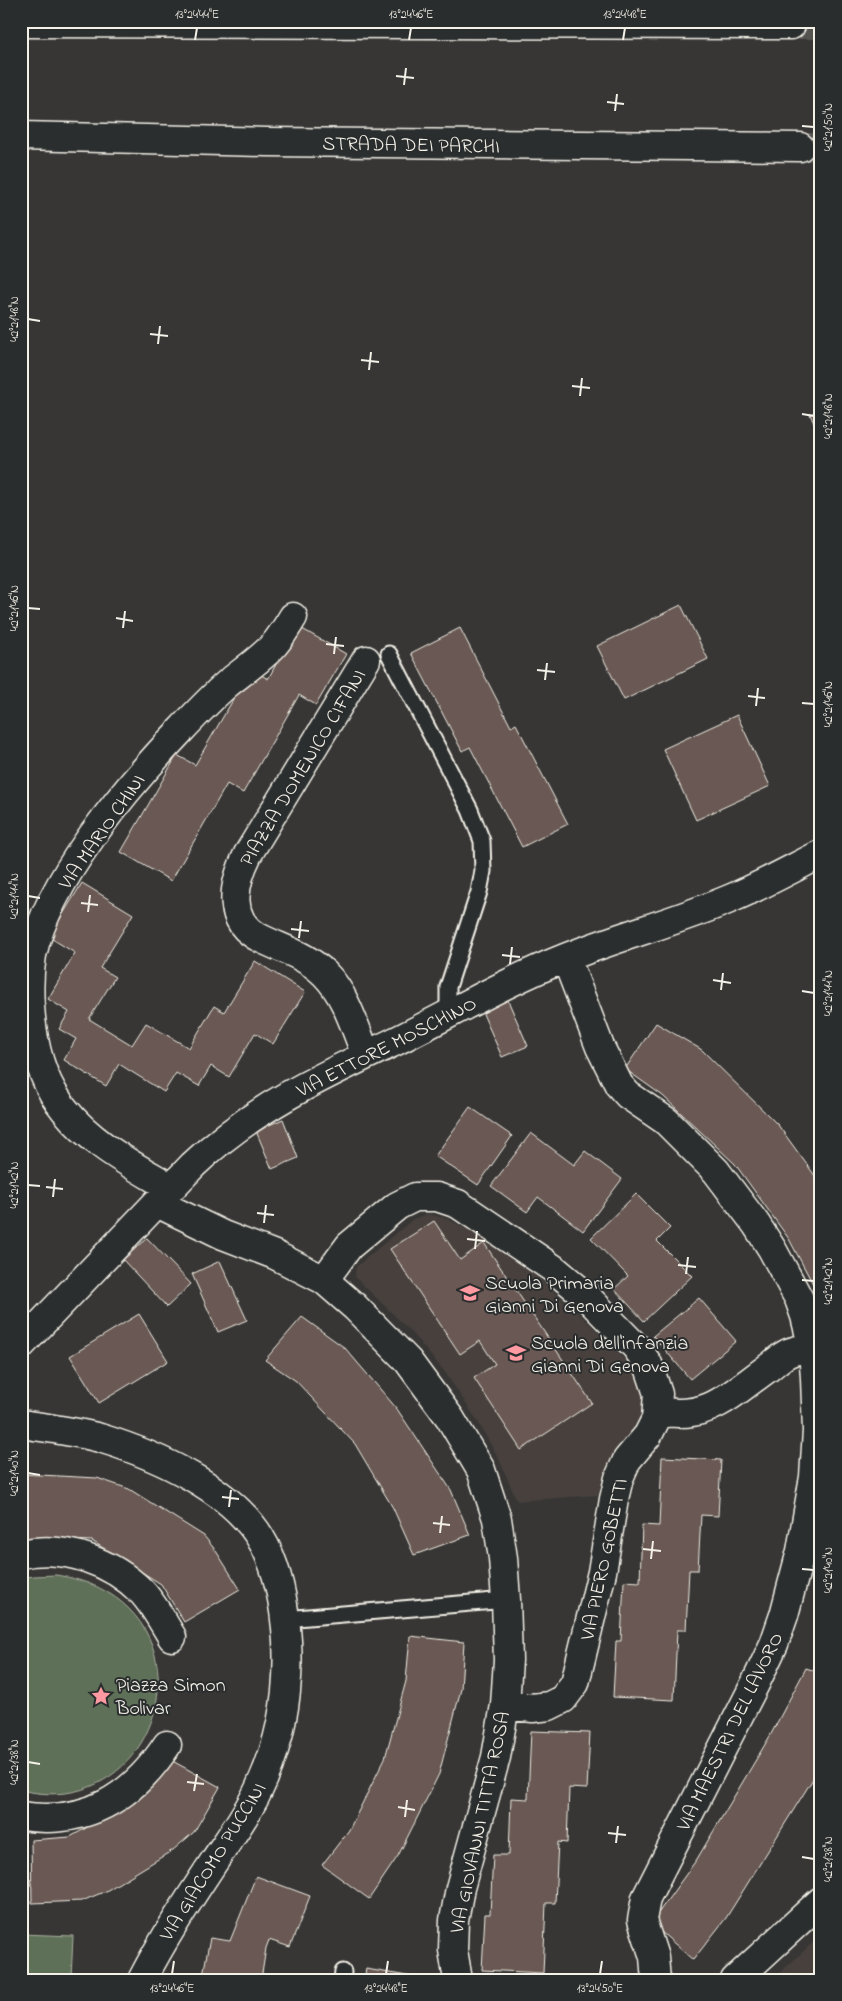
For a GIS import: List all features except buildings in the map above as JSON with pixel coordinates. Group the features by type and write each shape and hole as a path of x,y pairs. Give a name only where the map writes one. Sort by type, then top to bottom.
{"main road":[{"path":"21,23 791,25"},
{"name":"STRADA DEI PARCHI","path":"27,136 267,142 800,147"},
{"name":"VIA MARIO CHINI","path":"164,1195 94,1139 65,1110 51,1090 38,1058 33,1038 29,994 32,955 48,910 63,882 106,817 156,756 212,698 271,647 293,617"},
{"name":"PIAZZA DOMENICO CIFANI","path":"366,1055 341,996 332,981 307,959 261,939 249,931 237,913 235,896 239,876 248,854 378,657"},
{"name":"VIA ETTORE MOSCHINO","path":"21,1344 164,1195 212,1148 251,1117 314,1081 451,1014 523,976 566,958 732,898 821,854"},
{"name":"VIA MAESTRI DEL LAVORO","path":"566,958 600,1047 616,1080 628,1095 666,1121 692,1146 716,1171 756,1224 772,1248 799,1299 813,1349 817,1405 815,1462 810,1506 793,1584 774,1644 646,1898 642,1920 654,1957 656,1980"},
{"name":"VIA GIOVANNI TITTA ROSA","path":"164,1195 223,1235 275,1255 324,1280 355,1307 408,1361 450,1418 481,1470 497,1519 506,1600 508,1660 505,1705 496,1757 460,1888 454,1920 453,1950 458,1980"},
{"name":"VIA PIERO GOBETTI","path":"324,1280 349,1246 397,1206 414,1197 426,1196 447,1200 458,1204 554,1269 591,1302 636,1347 648,1364 656,1386 658,1411 648,1435 627,1460 619,1478 602,1572 577,1676 572,1689 563,1699 549,1706 533,1708 505,1705"},
{"path":"658,1411 691,1414 706,1409 727,1398 789,1352 813,1349"},
{"name":"VIA GIACOMO PUCCINI","path":"21,1424 69,1431 126,1447 173,1467 219,1494 254,1529 264,1545 279,1585 285,1619 288,1662 287,1694 272,1758 260,1789 246,1815 172,1925 142,1980"},
{"path":"21,1554 47,1552 68,1554 88,1559 109,1568 127,1579 143,1594 159,1614 172,1637"},
{"path":"21,1816 39,1819 62,1818 85,1813 106,1805 126,1792 143,1777 167,1745"},
{"path":"735,1980 821,1901"}],"lane":[{"path":"378,657 470,810 482,842 483,871 480,892 448,987 448,1002 451,1014"},
{"path":"285,1619 506,1600"}],"shaded area":[{"path":"428,1214 448,1219 472,1232 536,1276 589,1323 629,1364 641,1383 647,1404 644,1419 608,1464 598,1495 517,1501 499,1459 475,1417 444,1371 408,1329 355,1277 356,1267 413,1219"},
{"path":"821,1935 821,1980 772,1980"}],"green space":[{"name":"Piazza Simon Bolivar","path":"56,1575 108,1593 142,1624 157,1664 156,1705 140,1744 112,1775 71,1792 21,1790 21,1578"},
{"path":"21,1934 73,1936 71,1980 21,1980"}],"tunnel":[{"path":"791,25 821,25"},
{"path":"800,147 821,147"}],"place":[{"name":"Scuola Primaria Gianni Di Genova","path":"470,1293"},
{"name":"Scuola dell'infanzia Gianni Di Genova","path":"516,1353"},
{"name":"Piazza Simon Bolivar","path":"101,1696"}]}
